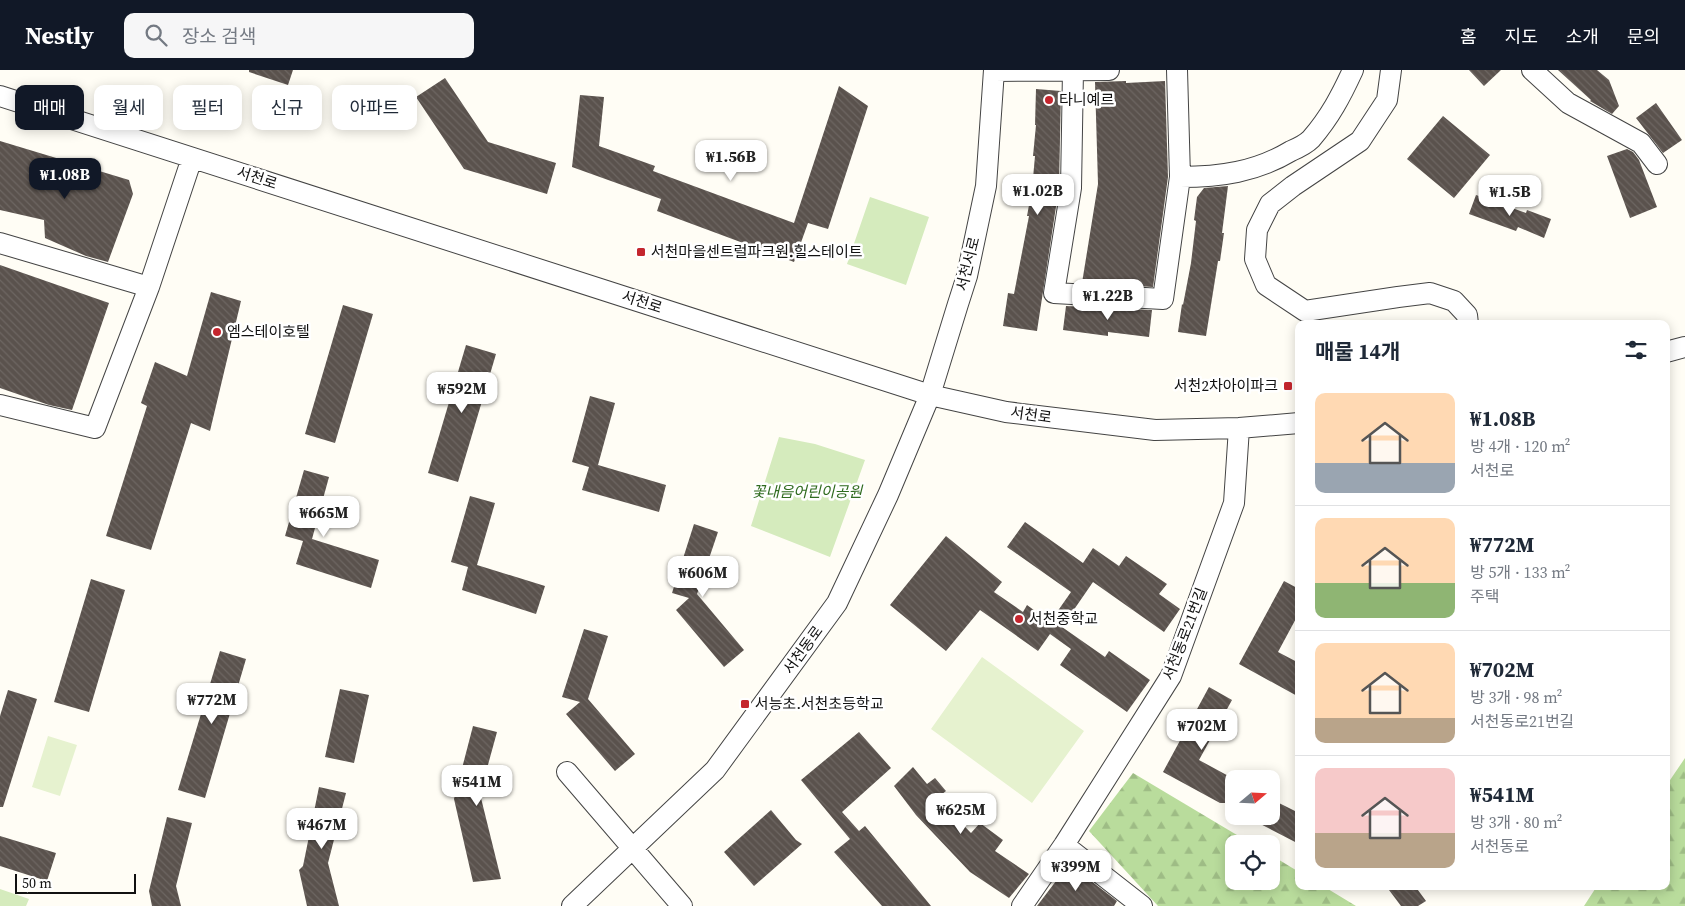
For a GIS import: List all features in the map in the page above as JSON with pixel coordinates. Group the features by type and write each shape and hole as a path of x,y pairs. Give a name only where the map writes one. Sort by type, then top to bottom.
{"street":[{"path":"994,71 1109,70"},
{"path":"1073,71 1071,188 1054,293 1163,299 1180,177 1177,70"},
{"path":"1180,177 1210,177 1247,170 1280,158 1309,141 1335,108 1353,70"},
{"path":"1391,70 1387,100 1360,141 1293,186 1270,204 1257,230 1255,260 1266,285 1305,311 1430,294 1454,301 1467,315 1468,320"},
{"path":"1532,70 1568,103 1641,142 1657,164"},
{"name":"서천서로","path":"930,395 966,276 986,186 994,71"},
{"name":"서천로","path":"0,96 930,395 1006,412 1155,430 1239,428 1295,423"},
{"path":"0,405 95,428 149,287 192,158"},
{"path":"0,243 149,287"},
{"path":"1670,351 1685,347"},
{"name":"서천동로","path":"572,906 715,770 837,603 888,495 930,395"},
{"name":"서천동로21번길","path":"1022,906 1064,845 1171,676 1234,503 1239,428"},
{"path":"567,772 682,906"},
{"path":"1064,845 1132,903"}],"green space":[{"path":"870,197 929,217 906,285 847,264"},
{"name":"꽃내음어린이공원","path":"779,437 815,444 865,460 830,557 751,526"},
{"path":"982,657 1084,731 1032,803 931,729"},
{"path":"48,736 77,745 60,796 32,787"},
{"path":"1685,758 1685,906 1584,906 1594,890 1670,890 1670,780"},
{"path":"1133,773 1237,835 1225,835 1225,890 1280,890 1280,860 1295,870 1295,890 1330,890 1356,906 1158,906 1089,831"},
{"path":"0,889 29,899 26,906 0,906"}],"building":[{"path":"249,70 293,70 288,85 249,72"},
{"path":"1469,70 1501,70 1484,86"},
{"path":"1558,70 1597,70 1609,80 1619,106 1612,114 1590,101"},
{"path":"445,78 488,142 556,163 547,194 464,169 417,96"},
{"path":"1126,81 1126,83 1165,81 1168,177 1153,287 1082,283 1098,184 1095,82"},
{"path":"839,86 868,106 828,229 808,223 794,262 657,211 661,199 572,167 580,95 604,97 599,146 655,166 653,171 794,223"},
{"path":"1036,89 1061,91 1059,187 1037,331 1003,326 1008,293 1014,294 1029,216 1027,216 1035,156 1033,156 1036,125"},
{"path":"1656,103 1682,140 1663,153 1636,118"},
{"path":"1443,116 1490,155 1454,198 1407,159"},
{"path":"0,141 129,180 133,194 108,262 86,256 45,238 44,220 0,210"},
{"path":"1627,149 1633,152 1639,160 1657,207 1630,218 1607,156"},
{"path":"1228,186 1220,261 1218,261 1206,336 1178,332 1191,263 1197,197 1204,188"},
{"path":"1476,195 1526,213 1527,210 1551,219 1544,238 1518,227 1516,231 1469,214"},
{"path":"0,265 109,303 72,410 49,405 0,388"},
{"path":"211,292 241,301 210,431 191,423 151,550 106,536 147,406 141,403 155,362 187,376"},
{"path":"343,305 373,314 335,443 305,434"},
{"path":"1066,306 1152,310 1149,337 1108,332 1108,336 1063,330"},
{"path":"466,345 496,354 458,482 428,473"},
{"path":"590,396 615,403 598,465 666,485 659,512 582,490 589,467 572,462"},
{"path":"304,470 329,477 312,539 379,560 371,588 296,564 303,541 285,536"},
{"path":"470,496 495,503 477,565 545,586 536,614 462,590 468,567 451,562"},
{"path":"1025,522 1083,563 1093,548 1119,566 1126,556 1167,584 1159,594 1180,609 1164,632 1093,582 1062,627 1105,657 1109,651 1150,680 1127,712 1060,665 1071,649 1050,634 1038,651 980,610 946,651 890,605 946,536 1002,582 994,592 1023,612 1027,605 1050,622 1071,592 1007,547"},
{"path":"694,524 718,532 697,594 744,650 724,667 676,610 689,598 672,593"},
{"path":"91,579 125,590 89,712 54,702"},
{"path":"1284,581 1295,587 1295,620 1278,652 1295,661 1295,695 1239,664"},
{"path":"584,629 608,636 588,699 635,754 615,771 566,714 580,702 562,697"},
{"path":"220,651 246,659 205,798 178,790"},
{"path":"1209,687 1232,700 1199,760 1225,774 1225,803 1220,803 1163,772"},
{"path":"340,689 369,695 354,763 325,757"},
{"path":"8,690 37,699 3,807 0,807 0,716"},
{"path":"473,726 497,732 480,794 501,879 473,882 454,799"},
{"path":"859,732 891,768 842,812 859,831 865,826 931,906 882,906 834,852 850,839 801,780"},
{"path":"913,767 927,784 935,778 946,791 937,798 971,833 980,823 1003,840 995,851 1029,874 1009,898 970,872 916,815 894,786"},
{"path":"319,787 346,793 328,863 339,906 307,906 299,870 303,866"},
{"path":"1280,804 1295,811 1295,842 1262,825 1280,825"},
{"path":"771,810 796,840 802,844 754,886 724,852"},
{"path":"167,817 192,823 176,886 181,906 152,906 149,891"},
{"path":"0,836 56,853 47,881 0,866"},
{"path":"1069,864 1117,901 1114,906 1037,906"},
{"path":"1389,890 1418,890 1426,901 1418,906 1401,906"}],"place":[{"name":"타니예르","path":"1049,100"},
{"name":"서천마을센트럴파크원.힐스테이트","path":"641,252"},
{"name":"엠스테이호텔","path":"217,332"},
{"name":"서천2차아이파크","path":"1288,386"},
{"name":"서천중학교","path":"1019,619"},
{"name":"서능초.서천초등학교","path":"745,704"}]}
